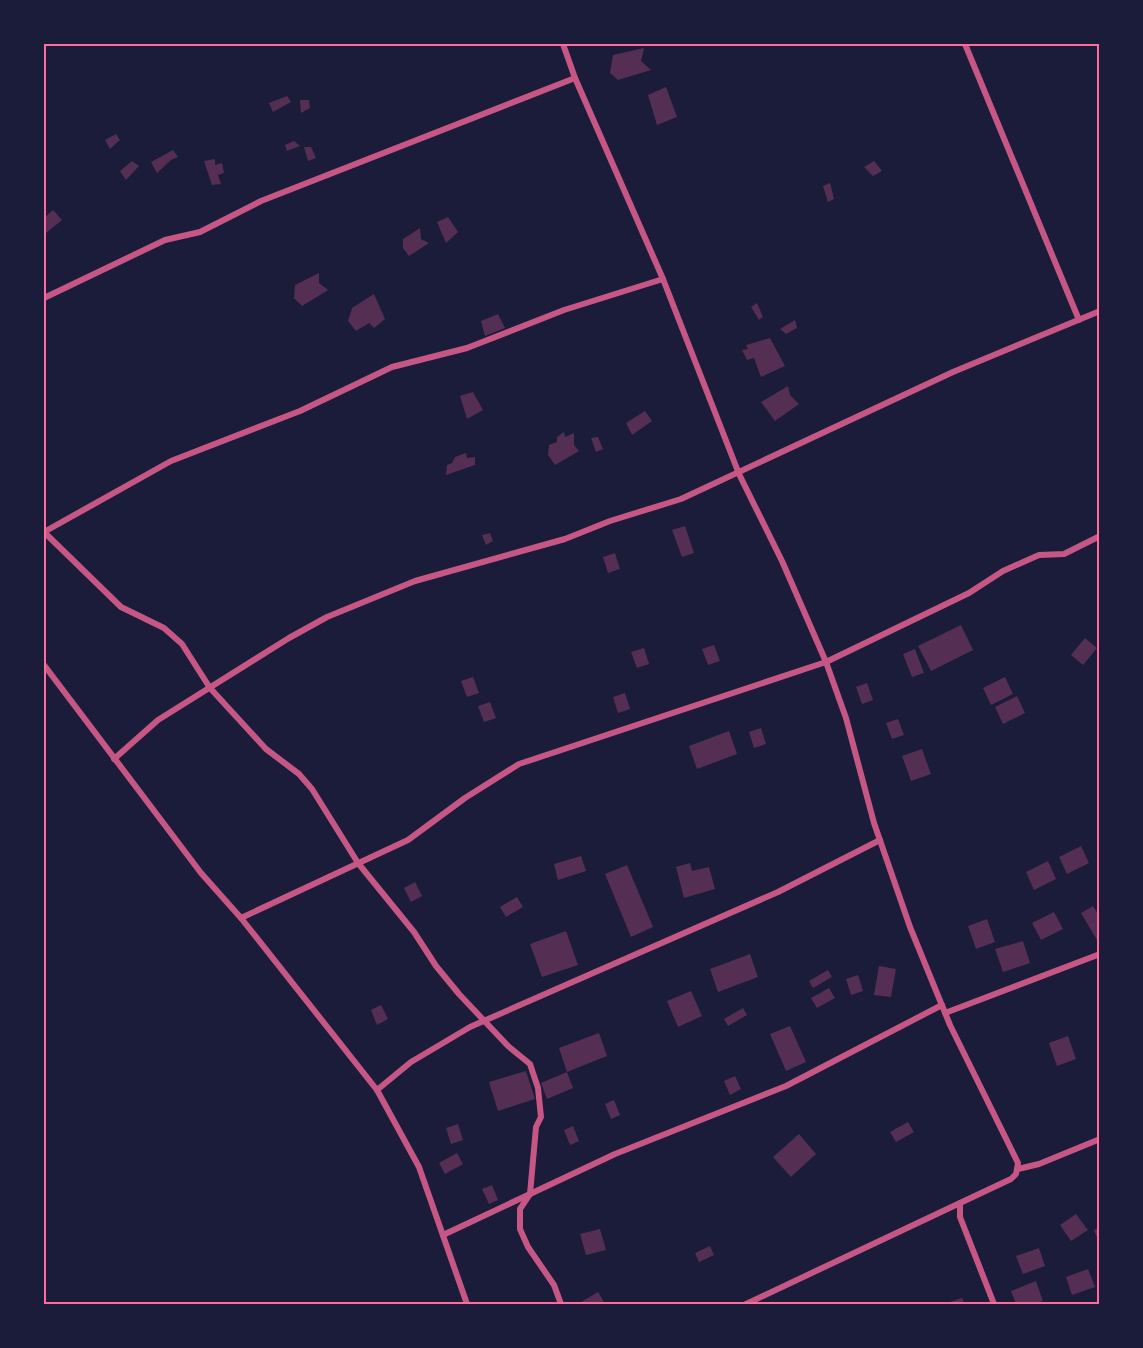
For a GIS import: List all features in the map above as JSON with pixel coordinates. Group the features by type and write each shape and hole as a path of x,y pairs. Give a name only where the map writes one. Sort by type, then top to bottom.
{"street":[{"path":"563,44 575,78 663,279 739,474 782,561 826,662 846,718 880,840 910,927 945,1013 1018,1163 1018,1169 1011,1179 746,1305"},
{"path":"965,44 1079,320"},
{"path":"44,297 165,240 200,232 261,201 575,78"},
{"path":"561,1305 554,1285 528,1246 520,1229 520,1209 530,1194 536,1127 541,1117 538,1088 530,1064 508,1046 459,994 358,863 306,781 266,749 210,688 182,644 164,628 121,607 44,532 171,461 300,411 392,367 467,348 564,310 663,279"},
{"path":"114,759 147,727 289,638 388,590 566,539 610,521 681,499 739,474 953,372 1100,311"},
{"path":"241,918 408,840 465,798 519,764 826,662 969,593 1003,571 1039,555 1064,555 1100,536"},
{"path":"44,665 201,873 241,918 377,1090 419,1167 467,1305"},
{"path":"377,1090 411,1062 485,1020 778,892 880,840"},
{"path":"945,1013 1100,954"},
{"path":"443,1235 666,1132 786,1086 942,1005"},
{"path":"1018,1169 1039,1164 1100,1139"},
{"path":"960,1203 960,1217 994,1305"}],"building":[{"path":"644,48 641,61 651,70 618,80 610,73 613,55"},
{"path":"666,87 677,117 657,125 648,95"},
{"path":"287,96 291,102 273,112 269,103"},
{"path":"300,100 309,100 310,108 301,113"},
{"path":"116,134 120,140 110,149 105,140"},
{"path":"294,141 300,146 287,151 285,145"},
{"path":"304,147 311,147 316,158 308,161"},
{"path":"173,150 178,157 171,160 157,173 151,162"},
{"path":"215,159 215,165 222,163 224,173 218,175 221,184 212,185 204,161"},
{"path":"132,161 139,166 126,180 120,171"},
{"path":"874,161 882,171 873,176 864,167"},
{"path":"830,183 834,199 828,202 823,186"},
{"path":"53,210 62,220 46,233 44,218"},
{"path":"448,217 458,232 446,243 437,222"},
{"path":"420,228 421,239 429,243 409,256 403,248 403,239"},
{"path":"319,273 319,283 328,290 302,306 294,298 295,285"},
{"path":"374,294 385,319 374,328 369,323 356,331 348,321 352,308"},
{"path":"757,303 763,317 759,320 751,307"},
{"path":"498,314 505,328 485,336 481,321"},
{"path":"795,320 797,328 786,334 780,329"},
{"path":"770,338 785,366 761,377 754,358 747,360 742,350 748,349 746,345"},
{"path":"788,386 790,395 799,404 775,421 761,402"},
{"path":"473,392 483,410 467,419 460,396"},
{"path":"645,411 652,421 632,435 626,423"},
{"path":"564,432 565,437 574,433 574,445 579,451 555,465 548,455 549,445 557,442 557,437"},
{"path":"598,437 603,449 596,452 591,438"},
{"path":"466,453 467,458 475,457 475,465 446,475 447,465 452,463 455,457"},
{"path":"685,526 694,553 682,557 672,530"},
{"path":"490,533 493,541 486,545 482,535"},
{"path":"615,553 620,569 608,573 603,557"},
{"path":"961,625 973,650 931,671 918,646"},
{"path":"1085,638 1097,648 1083,665 1071,655"},
{"path":"714,645 720,661 708,665 702,649"},
{"path":"644,648 649,664 637,668 631,652"},
{"path":"915,649 924,673 912,677 903,654"},
{"path":"473,677 479,693 467,697 461,681"},
{"path":"1005,677 1013,694 991,705 983,688"},
{"path":"867,683 873,700 862,704 856,687"},
{"path":"625,693 630,709 618,713 613,697"},
{"path":"1017,696 1025,713 1003,724 995,707"},
{"path":"490,702 496,718 484,722 478,706"},
{"path":"898,719 904,735 892,739 886,723"},
{"path":"761,728 766,744 754,748 749,732"},
{"path":"729,731 737,754 697,769 689,746"},
{"path":"922,749 931,774 911,781 902,756"},
{"path":"1081,846 1089,863 1067,874 1059,857"},
{"path":"581,856 586,871 558,880 554,864"},
{"path":"1048,861 1056,879 1034,890 1026,872"},
{"path":"690,863 692,871 709,867 715,889 684,898 676,867"},
{"path":"627,865 653,927 631,937 605,874"},
{"path":"415,882 422,896 411,902 404,888"},
{"path":"517,897 523,907 506,917 500,907"},
{"path":"1093,906 1100,917 1100,939 1097,940 1081,913"},
{"path":"1054,912 1063,929 1041,940 1032,923"},
{"path":"987,919 995,942 976,949 968,926"},
{"path":"566,931 578,965 542,977 530,944"},
{"path":"1023,941 1030,963 1003,972 995,949"},
{"path":"750,954 758,977 718,992 710,969"},
{"path":"879,966 896,969 891,997 874,995"},
{"path":"828,970 832,977 813,988 809,981"},
{"path":"858,975 863,991 851,995 846,979"},
{"path":"829,988 835,998 817,1008 811,998"},
{"path":"691,991 702,1016 678,1027 667,1001"},
{"path":"381,1005 388,1019 377,1025 371,1010"},
{"path":"743,1008 747,1015 728,1026 724,1019"},
{"path":"790,1026 806,1062 786,1071 770,1034"},
{"path":"599,1033 607,1056 567,1072 559,1048"},
{"path":"1068,1036 1076,1059 1057,1066 1049,1043"},
{"path":"526,1071 535,1099 498,1111 489,1082"},
{"path":"567,1072 573,1088 547,1099 541,1083"},
{"path":"735,1076 741,1089 730,1095 724,1081"},
{"path":"614,1100 620,1115 611,1119 605,1104"},
{"path":"908,1122 914,1132 896,1142 890,1132"},
{"path":"458,1124 463,1140 451,1144 446,1128"},
{"path":"573,1126 579,1141 570,1145 564,1130"},
{"path":"799,1134 816,1154 791,1177 773,1157"},
{"path":"457,1153 463,1164 445,1174 439,1163"},
{"path":"492,1185 498,1200 489,1204 482,1189"},
{"path":"1076,1214 1088,1230 1071,1241 1060,1225"},
{"path":"1100,1228 1100,1242 1099,1242 1094,1230"},
{"path":"600,1229 606,1250 586,1255 580,1234"},
{"path":"710,1246 714,1255 699,1262 695,1253"},
{"path":"1039,1248 1045,1266 1023,1274 1016,1256"},
{"path":"1088,1269 1095,1287 1072,1295 1066,1277"},
{"path":"1036,1281 1043,1301 1035,1304 1016,1304 1011,1291"},
{"path":"598,1292 604,1302 582,1304 581,1302"},
{"path":"962,1298 965,1304 944,1304"}]}
